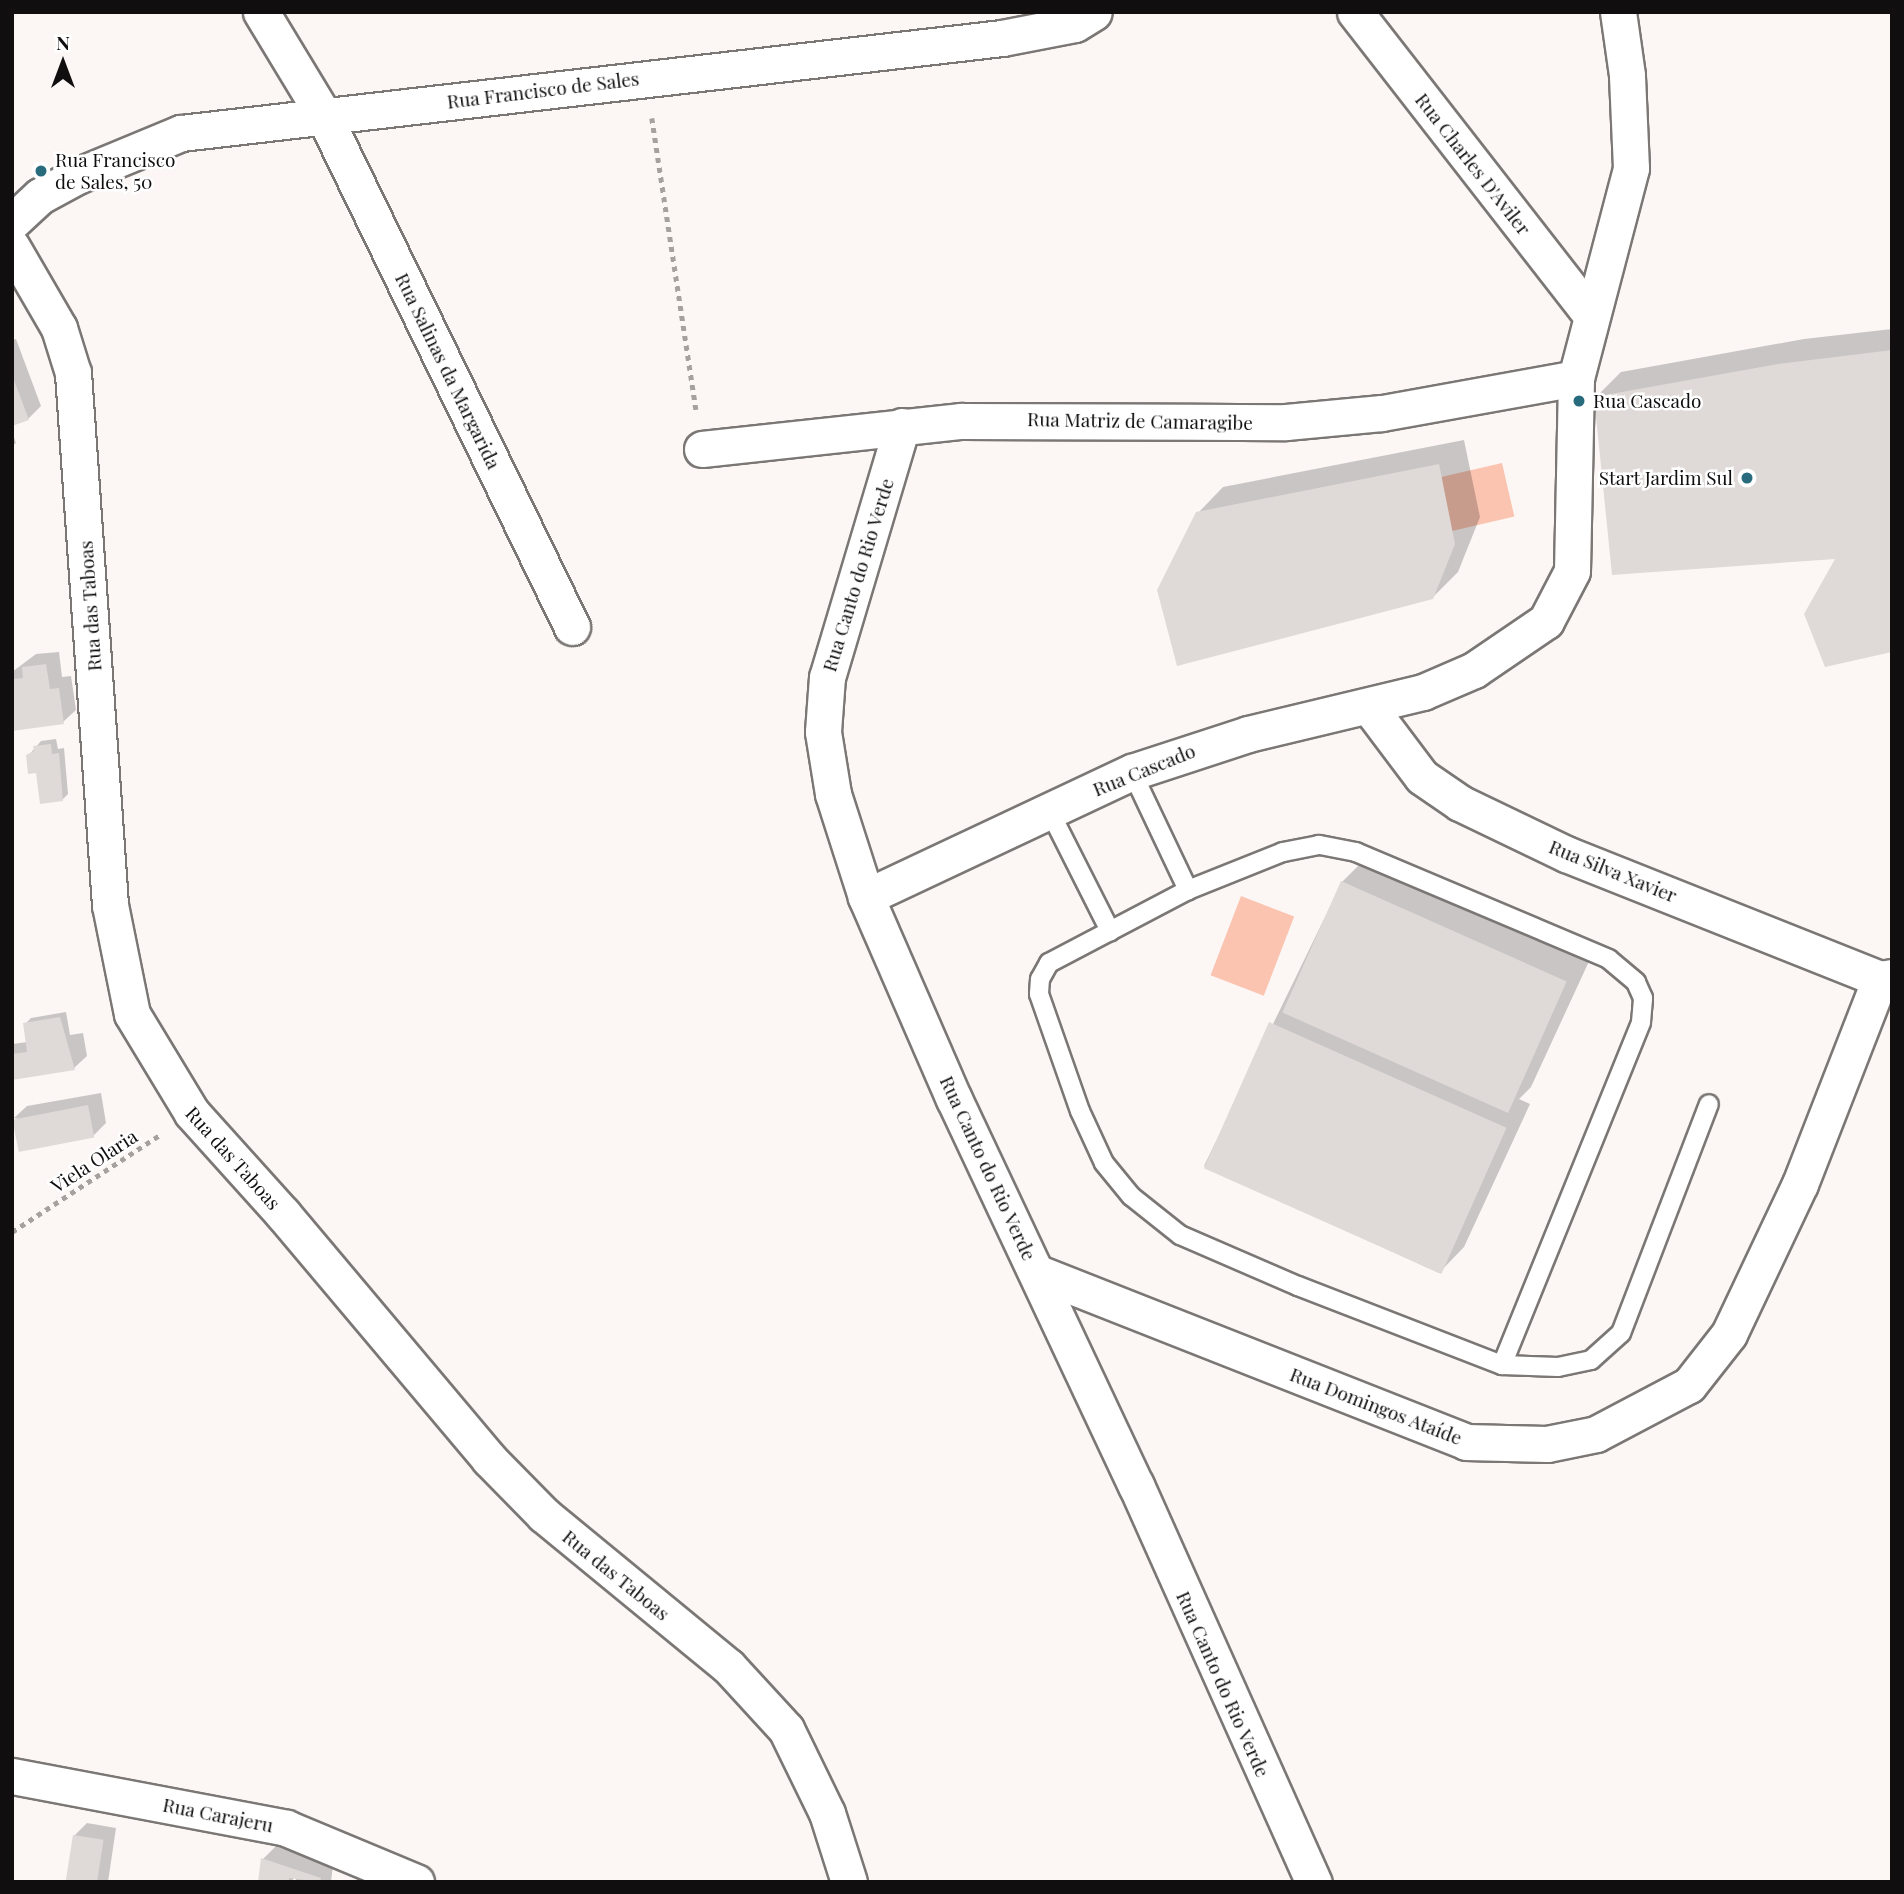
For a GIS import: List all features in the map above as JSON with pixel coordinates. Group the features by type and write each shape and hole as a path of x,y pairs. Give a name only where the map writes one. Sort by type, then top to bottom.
{"street":[{"name":"Rua Salinas da Margarida","path":"261,12 324,116 572,626"},
{"name":"Rua Francisco de Sales","path":"12,222 40,196 77,176 181,133 1002,38 1075,24 1094,12"},
{"name":"Rua Charles D'Aviler","path":"1355,12 1591,315"},
{"name":"Rua Cascado","path":"866,897 1132,772 1248,734 1370,708 1474,670 1546,621 1561,598 1572,571 1576,377 1631,169 1627,75 1618,12"},
{"name":"Rua das Taboas","path":"12,247 58,328 73,373 103,831 119,965 132,1014 192,1114 284,1214 489,1459 553,1523 728,1665 786,1729 827,1813 849,1882"},
{"name":"Rua Matriz de Camaragibe","path":"702,449 902,426 1053,420 1152,425 1286,422 1382,413 1576,377"},
{"name":"Rua Canto do Rio Verde","path":"902,426 835,646 826,691 826,767 866,897 954,1099 1038,1273 1314,1882"},
{"name":"Rua Silva Xavier","path":"1370,708 1422,777 1460,803 1566,854 1886,978"},
{"name":"Rua Domingos Ataíde","path":"1038,1273 1466,1442 1547,1444 1596,1434 1689,1385 1729,1334 1800,1184 1886,978"},
{"name":"Rua Carajeru","path":"12,1776 286,1828 416,1882"}],"lane":[{"path":"1132,772 1188,890"},
{"path":"1049,810 1110,931"},
{"path":"1502,1365 1642,1022 1643,998 1636,982 1609,959 1356,852 1319,845 1283,852 1188,890 1049,963 1040,979 1039,994 1085,1121 1104,1163 1131,1196 1180,1235 1298,1286 1502,1365 1558,1367 1591,1360 1621,1333 1709,1104"}],"path":[{"path":"646,78 702,449"},
{"name":"Viela Olaria","path":"12,1231 192,1114"}],"shaded area":[{"path":"1502,463 1514,517 1419,539 1407,485"},
{"path":"1241,896 1294,916 1264,996 1211,975"}],"building":[{"name":"Start Jardim Sul","path":"1892,350 1892,652 1825,667 1804,614 1835,559 1612,575 1594,397 1778,364"},
{"path":"12,375 29,420 12,426"},
{"path":"1439,464 1455,544 1433,599 1177,666 1157,590 1196,512"},
{"path":"46,664 50,689 59,688 64,724 12,731 12,679 23,678 22,667"},
{"path":"51,744 52,754 59,753 63,801 40,804 36,773 28,774 26,755 34,751 33,746"},
{"path":"1341,881 1567,981 1508,1113 1282,1013"},
{"path":"60,1017 75,1070 12,1080 12,1054 27,1052 23,1023"},
{"path":"1269,1022 1507,1128 1441,1274 1204,1168"},
{"path":"88,1105 94,1137 19,1152 12,1120"},
{"path":"73,1835 104,1840 97,1882 66,1882"},
{"path":"261,1858 321,1878 320,1882 289,1878 289,1882 258,1882"}],"place":[{"name":"Rua Francisco de Sales, 50","path":"41,171"},
{"name":"Rua Cascado","path":"1579,401"},
{"name":"Start Jardim Sul","path":"1747,478"}]}
